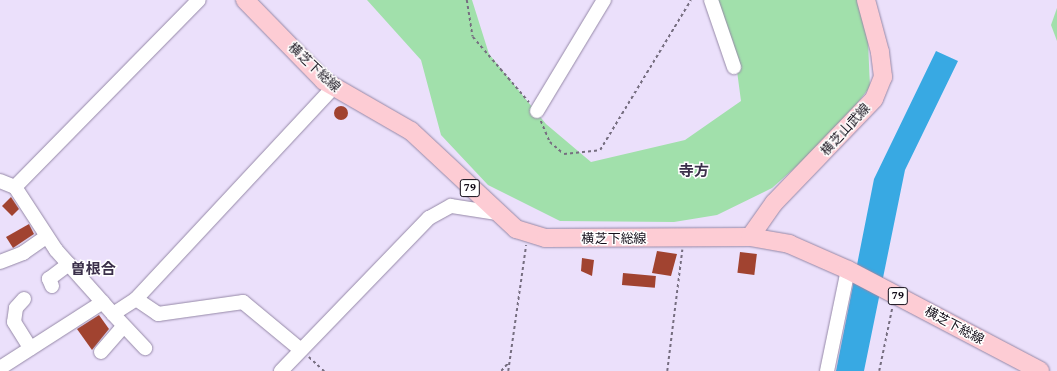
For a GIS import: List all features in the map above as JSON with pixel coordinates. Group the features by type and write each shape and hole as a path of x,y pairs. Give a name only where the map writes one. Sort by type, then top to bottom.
{"main road":[{"name":"横芝下総線","path":"245,0 333,88 411,131 496,213 528,233 580,240 750,238 789,244 848,270 1040,371"},
{"name":"横芝山武線","path":"750,238 774,203 874,99 883,77 880,52 866,0"}],"street":[{"path":"15,187 199,0"},
{"path":"536,111 604,0"},
{"path":"711,0 734,67"},
{"path":"113,314 136,299 333,88"},
{"path":"0,181 15,187 46,237 123,327 145,348"},
{"path":"281,371 429,218 451,206 496,213"},
{"path":"3,256 23,253 46,237"},
{"path":"52,286 50,279 69,264"},
{"path":"827,371 848,270"},
{"path":"24,299 16,308 14,322 30,348"},
{"path":"136,299 158,314 243,302 301,350"},
{"path":"0,368 103,302"},
{"path":"101,352 123,327"}],"path":[{"path":"467,0 473,37 536,111 556,150 572,155 600,150 691,0"},
{"path":"508,371 528,233"},
{"path":"667,371 681,238"},
{"path":"879,371 895,294"},
{"path":"301,350 324,371"},
{"path":"501,371 509,362"}],"green space":[{"path":"367,0 472,0 489,54 546,124 591,162 685,140 741,101 733,41 707,0 858,0 868,42 870,87 833,134 772,188 717,215 674,222 560,221 488,185 441,135 421,60"},
{"path":"1057,8 1057,41 1051,25"}],"water":[{"path":"936,51 958,61 905,170 864,371 836,371 874,179"}],"building":[{"path":"338,106 344,106 348,110 348,116 344,120 338,120 334,116 334,110"},
{"path":"11,197 19,209 12,216 2,206"},
{"path":"29,224 34,234 13,248 6,237"},
{"path":"657,251 677,254 671,276 652,273"},
{"path":"740,252 757,254 754,275 737,273"},
{"path":"582,258 594,260 592,276 581,271"},
{"path":"623,273 656,276 655,288 622,285"},
{"path":"99,315 109,329 92,350 77,329"}],"district":[{"name":"寺方","path":"694,172"},
{"name":"曽根合","path":"93,270"}]}
